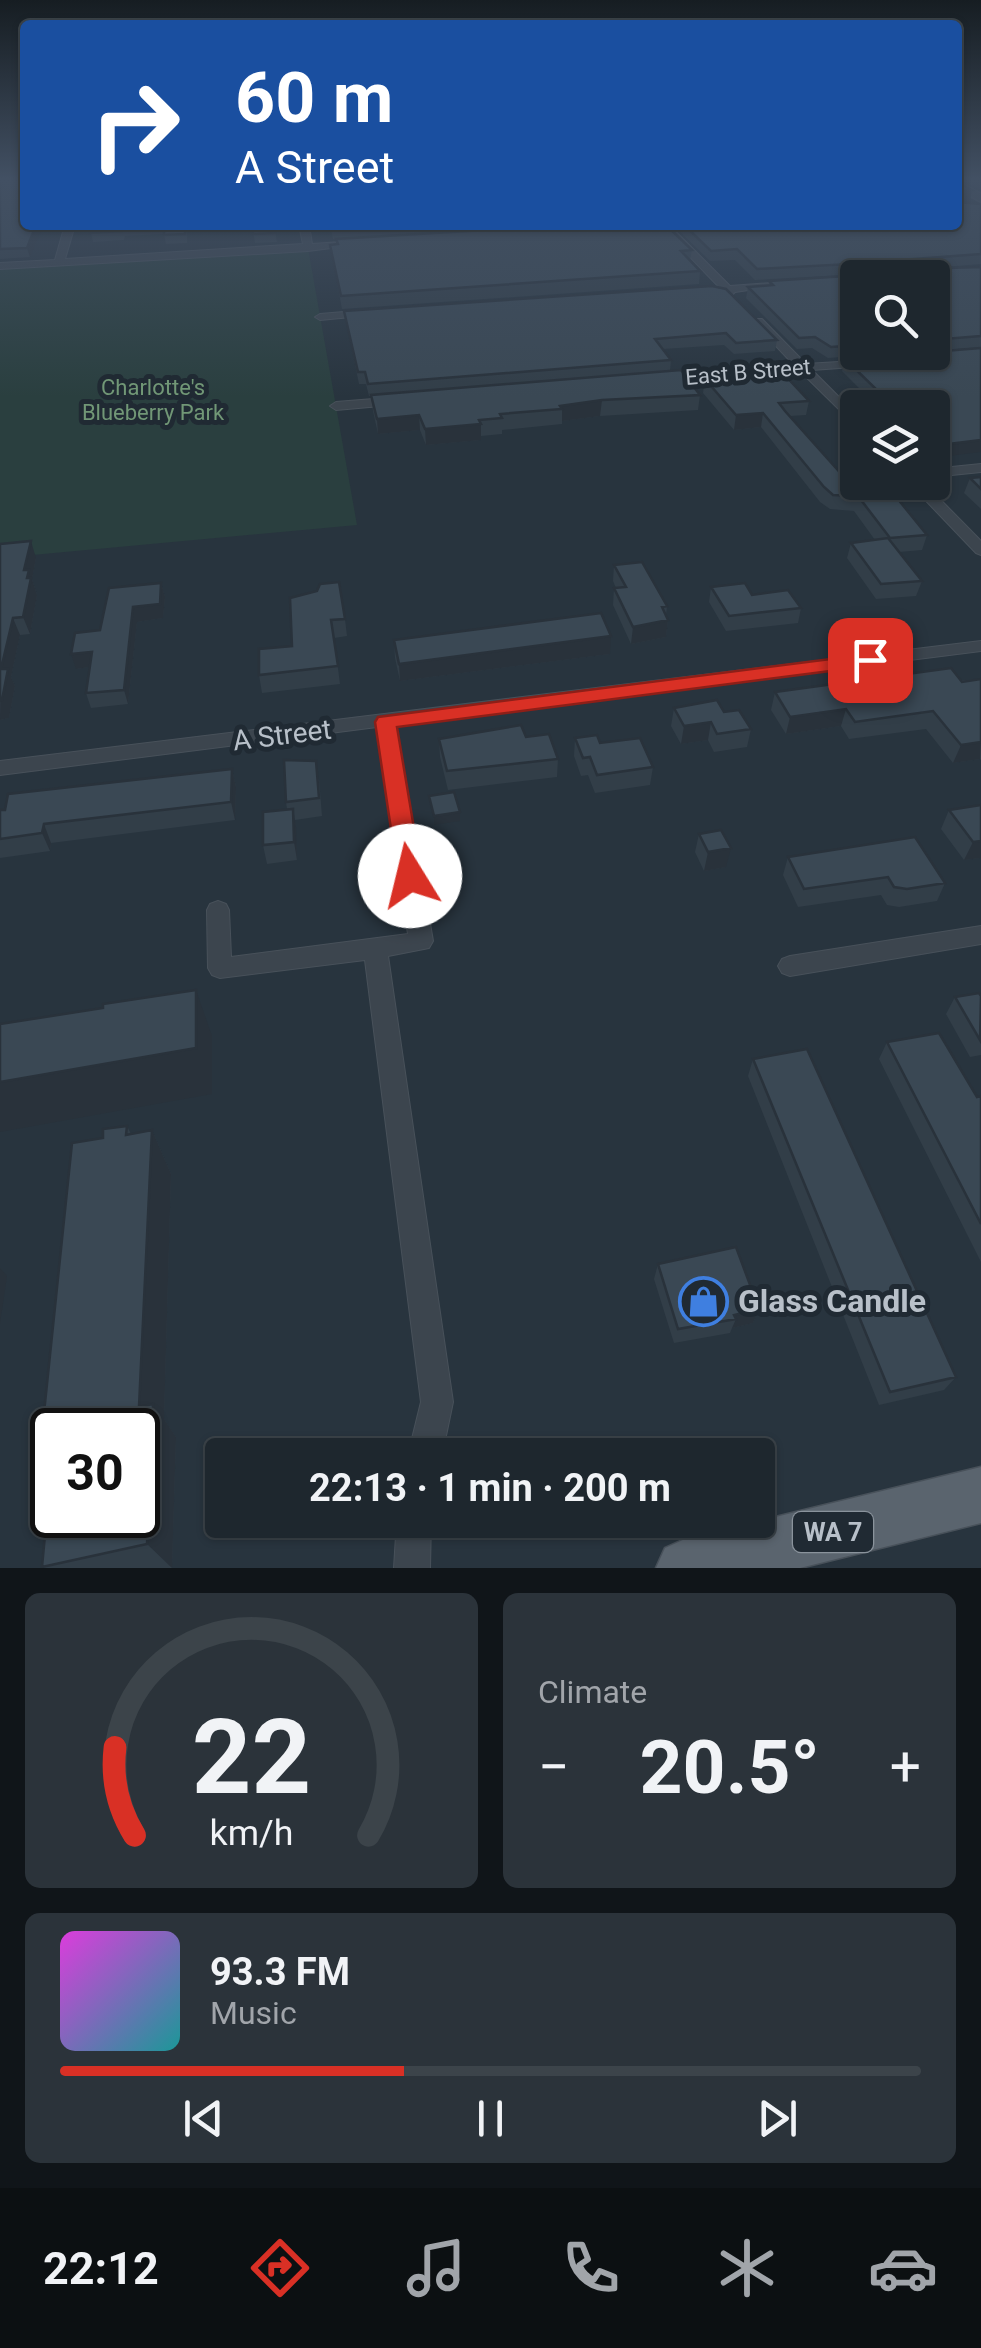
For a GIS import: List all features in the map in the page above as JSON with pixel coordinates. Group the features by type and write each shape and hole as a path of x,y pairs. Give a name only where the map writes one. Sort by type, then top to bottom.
{"main road":[{"name":"WA 7","path":"684,1568 981,1496"}],"street":[{"path":"59,262 63,250"},
{"path":"0,266 269,250"},
{"path":"689,250 739,301"},
{"path":"688,292 783,285"},
{"path":"320,317 378,313"},
{"path":"751,314 840,406"},
{"name":"East B Street","path":"646,380 840,364"},
{"path":"336,406 414,400"},
{"path":"950,471 981,468"},
{"path":"932,500 981,550"},
{"name":"A Street","path":"0,768 981,646"},
{"path":"218,910 220,968 421,941 386,722"},
{"path":"790,966 981,935"},
{"path":"375,949 437,1402 428,1438"},
{"path":"412,1568 413,1538"}],"green space":[{"name":"Charlotte's Blueberry Park","path":"308,250 357,525 0,558 0,266"}],"building":[{"path":"331,250 690,250 681,251 700,271 341,296"},
{"path":"738,250 981,250 981,254 900,260 840,260 840,264 757,269"},
{"path":"981,267 981,336 950,339 950,268"},
{"path":"840,276 840,346 831,347 815,337 799,338 748,287 773,285 769,281"},
{"path":"712,286 726,289 777,340 736,343 726,333 655,339 671,360 368,384 365,372 358,372 344,311"},
{"path":"981,348 981,440 950,444 950,390 869,390 875,388 856,370 950,370 950,351"},
{"path":"779,369 809,401 779,403 840,473 840,495 824,487 763,413 736,415 705,379"},
{"path":"681,370 700,395 602,400 560,406 562,409 500,414 502,418 479,420 481,424 425,429 419,415 377,419 371,395"},
{"path":"981,477 981,489 970,478"},
{"path":"861,500 899,500 927,535 890,538"},
{"path":"888,538 922,581 881,584 851,543"},
{"path":"31,541 24,570 29,570 27,578 31,578 23,617 13,618 1,669 8,669 0,701 0,544"},
{"path":"642,562 667,606 662,607 668,620 633,627 614,588 626,587 614,565"},
{"path":"339,582 345,619 331,620 338,666 259,675 259,649 292,646 290,598 317,591 320,584"},
{"path":"161,583 160,604 133,607 124,690 86,693 92,652 71,654 75,633 100,630 109,588"},
{"path":"745,583 752,595 788,590 801,608 729,616 711,587"},
{"path":"601,613 611,636 399,664 394,640"},
{"path":"951,668 962,682 981,679 981,742 961,745 933,711 855,722 846,709 790,717 775,692"},
{"path":"717,700 724,712 739,710 751,729 717,734 711,722 684,726 674,708"},
{"path":"521,725 526,737 549,734 558,759 447,771 439,739"},
{"path":"597,735 600,743 640,738 653,767 597,775 590,757 583,758 575,738"},
{"path":"284,760 316,761 319,798 286,802"},
{"path":"232,769 231,802 44,824 42,833 0,839 0,810 5,810 8,794"},
{"path":"454,792 460,812 434,816 429,796"},
{"path":"981,805 981,841 973,842 949,810"},
{"path":"293,809 294,842 263,845 263,812"},
{"path":"721,830 731,848 708,852 699,834"},
{"path":"915,837 945,883 907,889 894,887 888,877 804,889 788,857"},
{"path":"196,990 196,1048 0,1082 0,1024"},
{"path":"979,993 981,996 980,1040 955,997"},
{"path":"939,1033 977,1097 981,1096 981,1224 887,1042"},
{"path":"807,1049 956,1377 890,1392 753,1059"},
{"path":"127,1126 126,1135 152,1130 139,1407 153,1404 153,1408 44,1408 72,1143 103,1138 103,1129"},
{"name":"Glass Candle","path":"736,1247 759,1309 734,1315 736,1319 678,1329 658,1264"},
{"path":"45,1538 147,1538 147,1544 42,1567"}],"place":[{"name":"Glass Candle","path":"703,1301"}],"route":[{"path":"410,876 386,722 870,660"}]}
